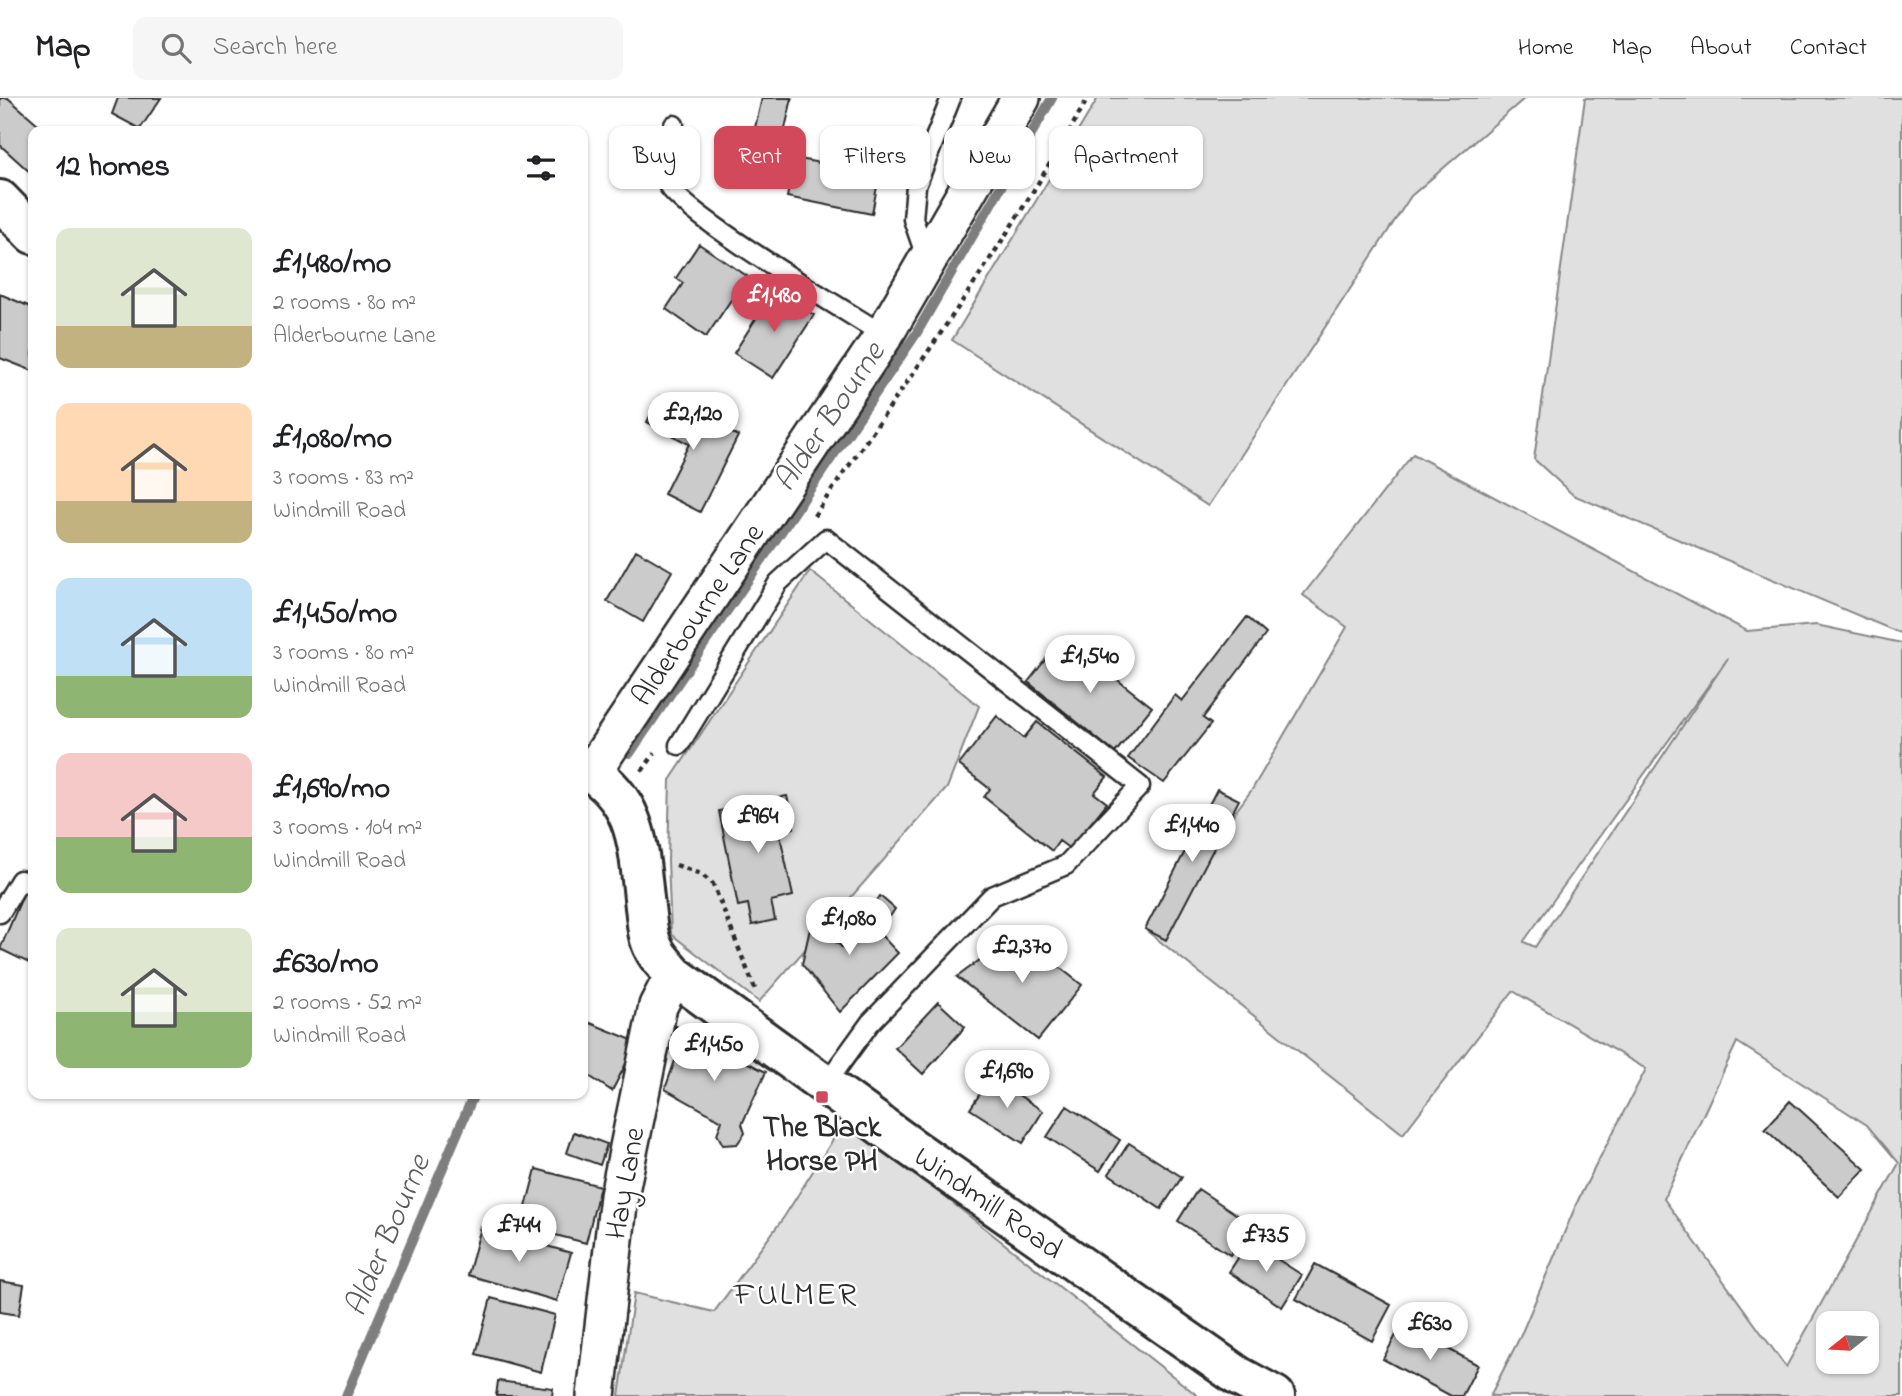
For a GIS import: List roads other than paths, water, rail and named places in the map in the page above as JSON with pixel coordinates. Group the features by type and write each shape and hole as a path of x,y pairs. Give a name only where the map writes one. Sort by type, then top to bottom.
{"street":[{"name":"Alderbourne Lane","path":"588,769 884,335 1021,98"},
{"path":"0,200 28,229"},
{"name":"Windmill Road","path":"588,771 614,789 637,835 651,939 654,950 674,975 825,1085 1238,1376 1275,1396"},
{"name":"Hay Lane","path":"596,1396 619,1196 658,1006 674,975"}],"lane":[{"path":"927,260 914,219 916,186 951,98"},
{"path":"674,125 663,170 667,184 678,198 717,227 884,335"},
{"path":"679,745 778,583 826,539 1140,786 1066,865 992,896 870,1023 825,1085"},
{"path":"0,913 20,880 28,883"}],"waterway":[{"name":"Alder Bourne","path":"630,753 916,334 1052,98"},
{"name":"Alder Bourne","path":"346,1396 472,1099"}],"place":[{"name":"The Black Horse PH","path":"822,1097"}],"district":[{"name":"FULMER","path":"796,1292"}]}
